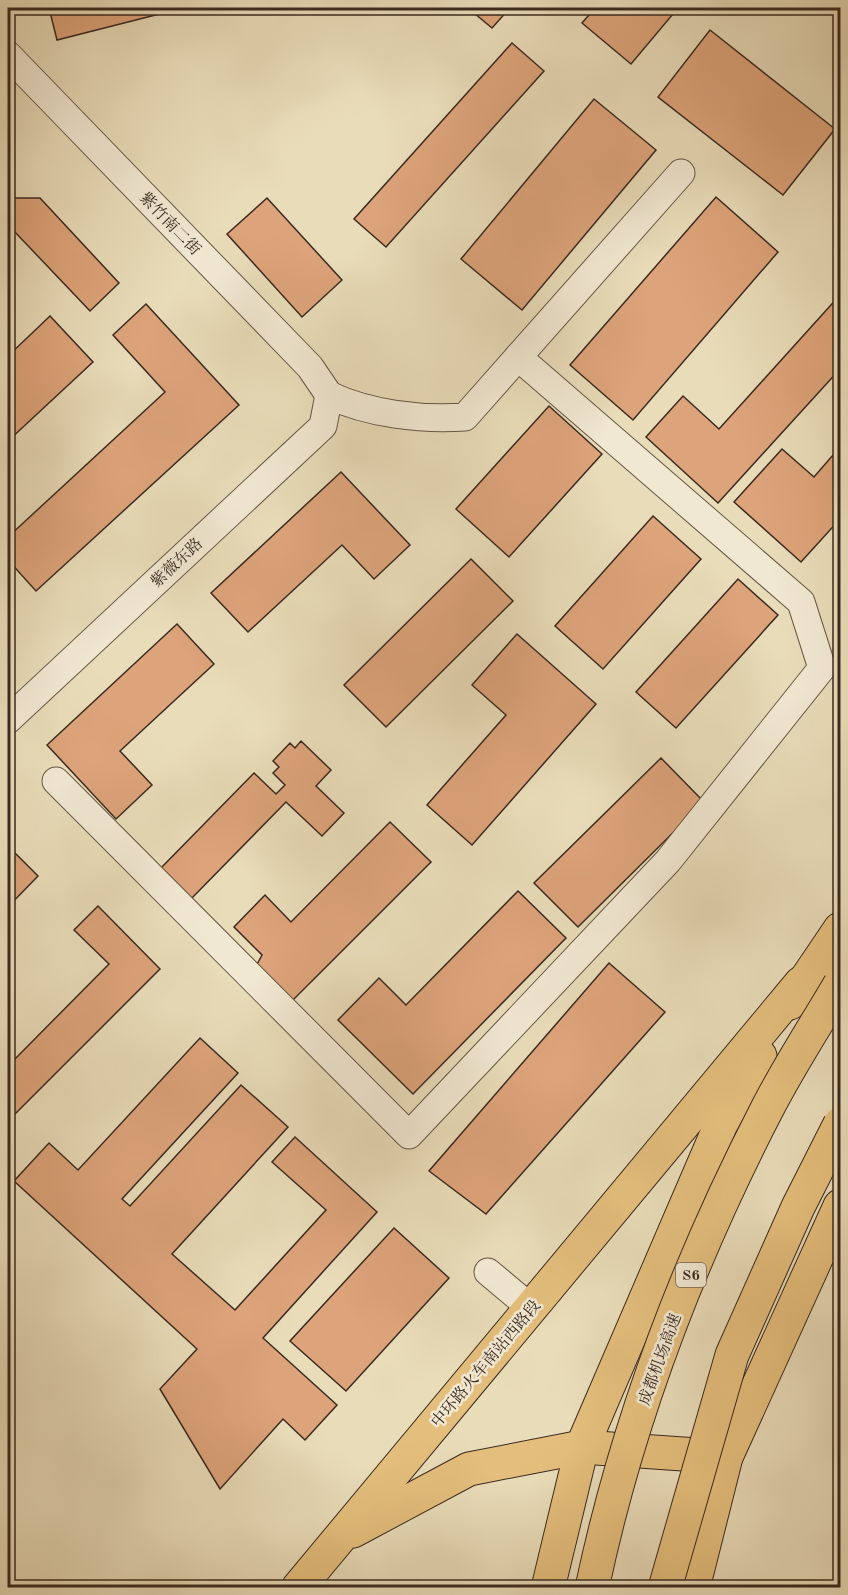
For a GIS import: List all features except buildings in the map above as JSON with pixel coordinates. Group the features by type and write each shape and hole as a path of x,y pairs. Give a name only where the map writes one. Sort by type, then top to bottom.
{"main road":[{"name":"中环路火车南站西路段","path":"297,1587 801,983 840,929"},
{"name":"中环路火车南站西路段","path":"549,1587 582,1447 722,1124 801,983"},
{"name":"成都机场高速","path":"592,1587 606,1518 651,1376 714,1218 768,1108 840,984"},
{"path":"665,1587 732,1355 798,1207 840,1124"},
{"path":"693,1587 726,1457 840,1206"},
{"path":"338,1539 469,1469 582,1447 726,1457"}],"street":[{"name":"紫竹南二街","path":"8,55 310,367 329,395"},
{"path":"329,395 356,408 444,418 465,417 681,173"},
{"path":"56,781 409,1135 668,861 822,668 801,602 518,357"},
{"name":"紫薇东路","path":"8,720 323,426 329,395"},
{"path":"488,1272 531,1308"}]}
